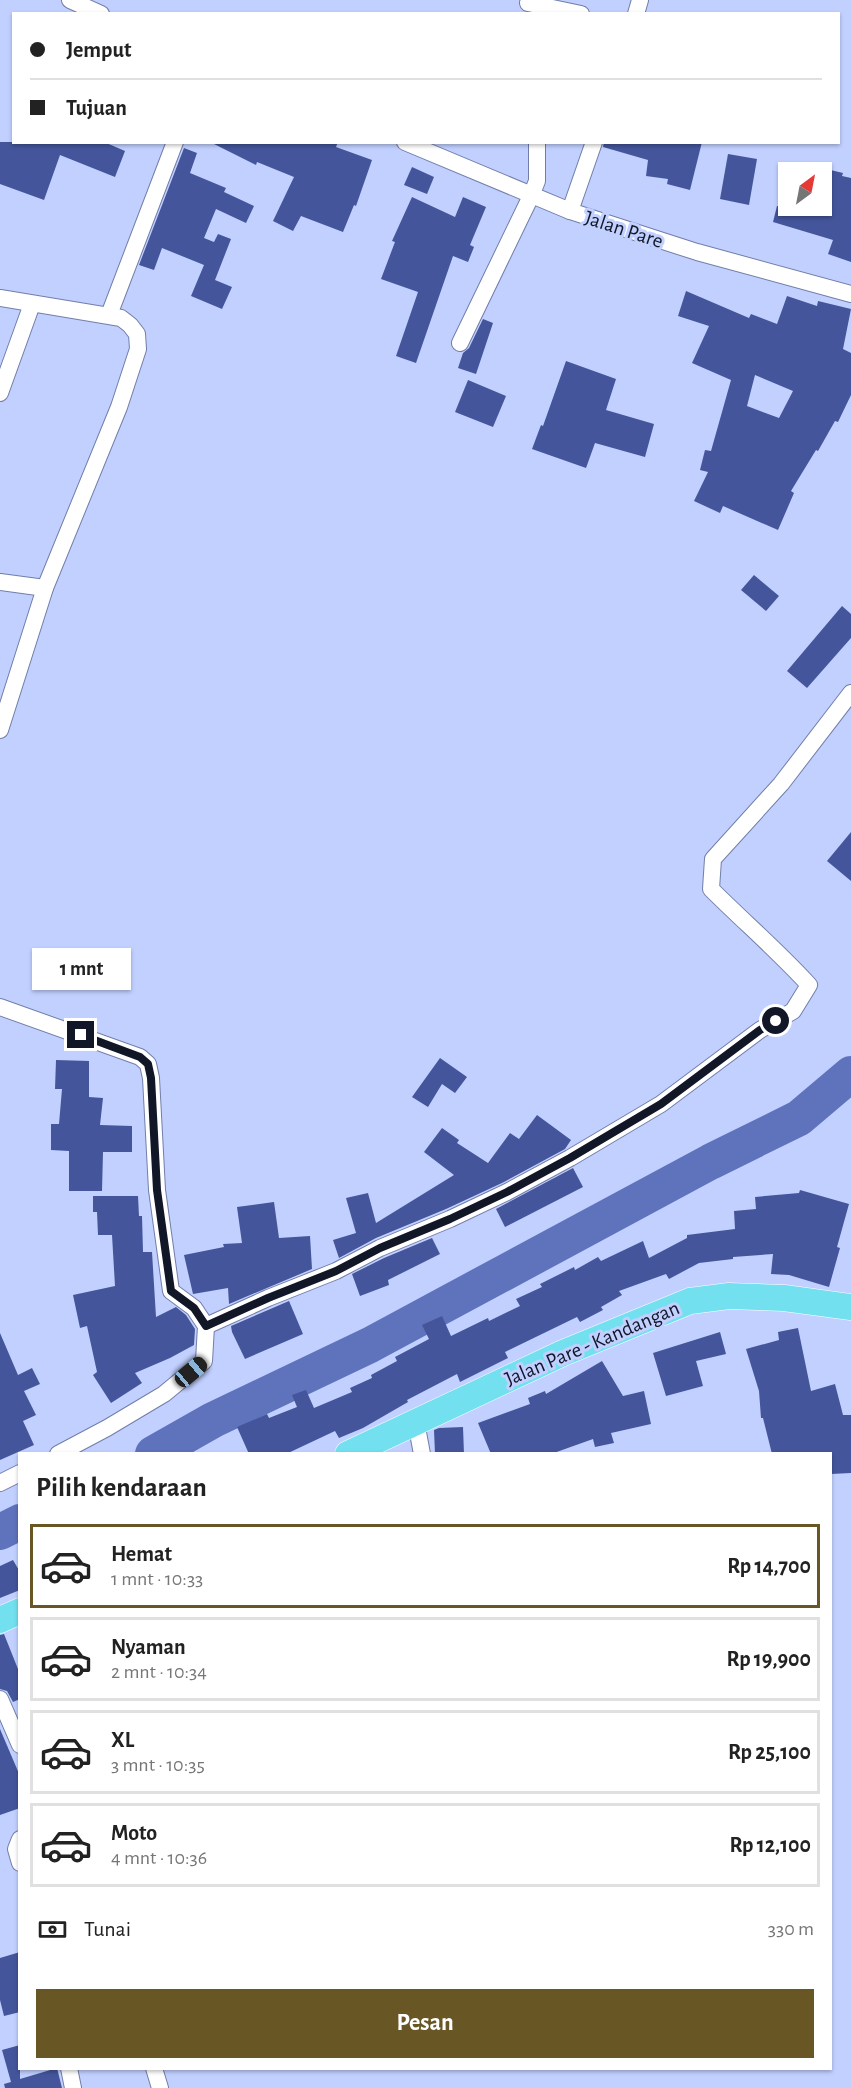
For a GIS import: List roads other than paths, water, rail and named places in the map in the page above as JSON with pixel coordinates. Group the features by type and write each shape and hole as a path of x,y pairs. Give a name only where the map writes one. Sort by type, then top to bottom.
{"main road":[{"name":"Jalan Pare - Kandangan","path":"352,1452 562,1353 690,1301 729,1296 784,1298 851,1307"},
{"path":"0,1620 18,1612"}],"street":[{"path":"70,0 97,12"},
{"path":"528,6 568,12"},
{"path":"109,315 174,144"},
{"name":"Jalan Pare","path":"410,144 570,212 697,252 851,294"},
{"path":"460,343 537,181 537,144"},
{"path":"570,212 593,144"},
{"path":"0,298 121,318 130,324 137,334 138,349 118,407 45,588 0,730"},
{"path":"0,393 32,304"},
{"path":"0,582 45,588"},
{"path":"206,1326 336,1271 380,1248 507,1192 661,1104 760,1030 793,1011 809,986 784,958 711,889 714,859 781,784 851,693"},
{"path":"0,1007 140,1057 148,1064 151,1078 157,1190 171,1291 194,1308 206,1326 204,1360 164,1394 62,1452"},
{"path":"416,1422 422,1452"},
{"path":"0,1483 18,1474"},
{"path":"0,1699 18,1740"},
{"path":"69,2070 73,2088"},
{"path":"155,2070 160,2088"}],"waterway":[{"path":"157,1452 213,1420 370,1345 710,1162 799,1118 851,1074"},
{"path":"0,1532 18,1523"}]}
